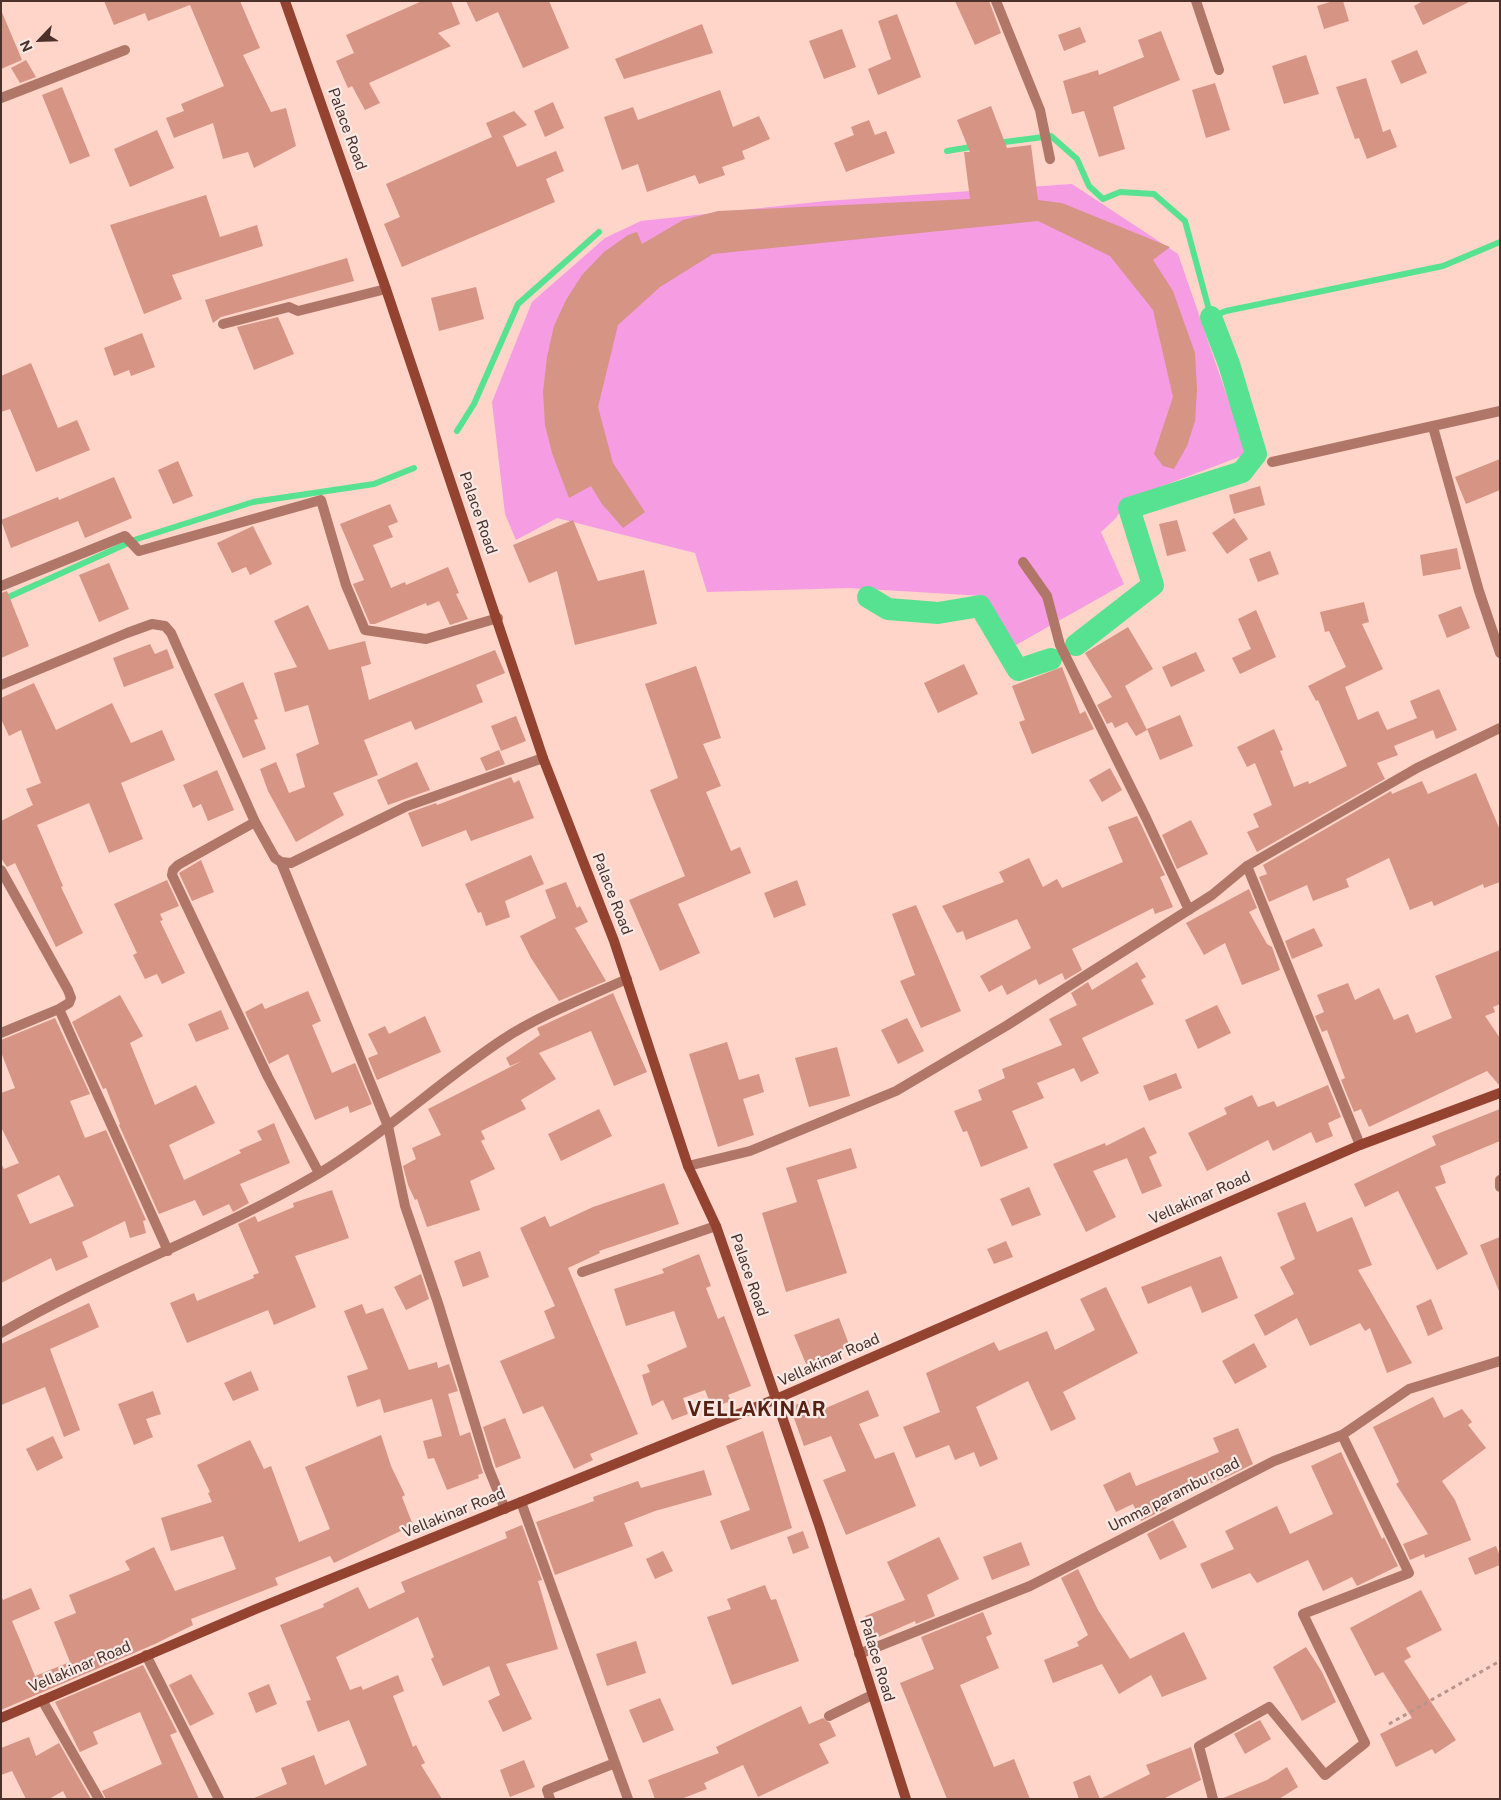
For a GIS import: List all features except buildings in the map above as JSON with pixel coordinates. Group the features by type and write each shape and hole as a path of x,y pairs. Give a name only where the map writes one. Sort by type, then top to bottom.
{"main road":[{"name":"Palace Road","path":"285,1 386,288 498,618 543,758 627,979 688,1166 716,1226 776,1399 819,1525 906,1799"},
{"name":"Vellakinar Road","path":"1,1718 146,1655 776,1399 1360,1145 1500,1093"}],"street":[{"path":"996,1 1040,110 1050,159"},
{"path":"1196,1 1219,70"},
{"path":"1,98 125,50"},
{"path":"223,324 288,307 298,311 386,288"},
{"path":"1272,462 1500,411"},
{"path":"1433,427 1479,591 1500,653"},
{"path":"1,586 125,536 139,551 320,500 346,586 365,630 426,639 498,618"},
{"path":"1024,562 1047,596 1060,645 1142,809 1189,910"},
{"path":"1,686 126,633 152,624 165,626 171,633 255,822 275,858 281,862 291,863 407,806 543,758"},
{"path":"688,1166 750,1151 896,1091 1006,1026 1189,910 1212,895 1247,866 1417,768 1500,728"},
{"path":"255,822 178,865 173,870 172,875 268,1077 319,1173"},
{"path":"281,862 388,1126 405,1206 438,1303 488,1467 505,1509"},
{"path":"1247,866 1360,1145"},
{"path":"1,870 71,998 68,1003 59,1009 1,1032"},
{"path":"1,1333 38,1312 168,1251 319,1173 388,1126 502,1040 539,1019 627,979"},
{"path":"59,1009 168,1251"},
{"path":"1500,1180 1500,1187"},
{"path":"582,1272 716,1226"},
{"name":"Umma parambu road","path":"860,1654 1030,1586 1274,1461 1342,1435 1409,1389 1500,1361"},
{"path":"1213,1799 1199,1746 1270,1707 1325,1775 1365,1743 1303,1614 1409,1572 1342,1435"},
{"path":"521,1502 628,1799"},
{"path":"146,1655 219,1799"},
{"path":"829,1716 872,1695"},
{"path":"42,1700 99,1799"},
{"path":"550,1799 547,1790 615,1763"}],"path":[{"path":"1389,1724 1500,1661"}],"shaded area":[{"path":"1072,184 1178,254 1247,454 1128,499 1116,518 1101,532 1124,584 1016,645 984,596 849,588 707,592 695,553 557,518 516,540 505,514 492,402 532,302 605,238 641,221 826,201"}],"waterway":[{"path":"997,143 1051,136 1077,159 1089,186 1103,199 1120,192 1154,194 1185,221 1211,317 1226,311 1443,266 1500,242"},
{"path":"947,151 977,146"},
{"path":"457,431 474,404 518,304 599,232"},
{"path":"1076,645 1153,585 1129,508 1242,472 1256,454 1229,364 1211,317"},
{"path":"2,600 137,539 253,502 374,484 414,468"},
{"path":"868,597 888,609 938,613 980,606 1018,670 1051,659"}],"district":[{"name":"VELLAKINAR","path":"757,1410"}]}
